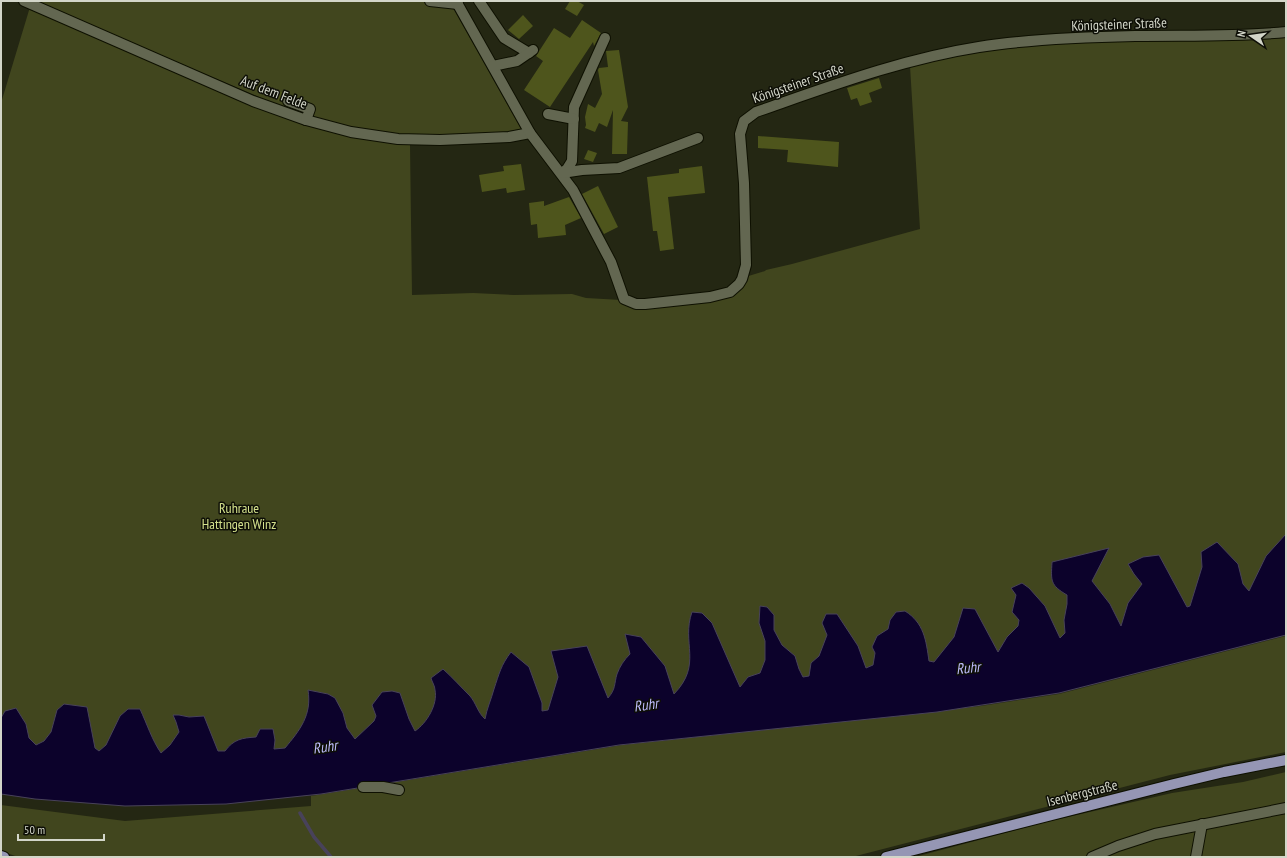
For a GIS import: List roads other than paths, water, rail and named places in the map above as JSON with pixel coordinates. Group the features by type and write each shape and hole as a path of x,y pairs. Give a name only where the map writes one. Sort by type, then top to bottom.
{"main road":[{"name":"Isenbergstraße","path":"886,857 1174,784 1224,772 1286,760"}],"street":[{"name":"Auf dem Felde","path":"24,1 253,101 306,120 352,132 398,139 467,139 509,137 530,133"},
{"path":"430,1 457,3"},
{"path":"479,1 504,38 531,52 517,62 493,66"},
{"name":"Königsteiner Straße","path":"457,3 530,133 562,173 573,190 611,262 624,299 636,304 718,296 730,292 742,279 746,265 744,184 740,134 744,121 756,112 921,59 979,47 1048,40 1136,36 1233,36 1286,32"},
{"path":"562,173 571,165 572,161 574,108 605,38"},
{"path":"288,101 310,109 306,120"},
{"path":"548,114 574,119"},
{"path":"562,173 582,170 619,168 698,138"},
{"path":"363,787 383,787 399,790"},
{"path":"1092,857 1118,846 1155,834 1286,808"},
{"path":"1196,857 1202,824"}],"water":[{"name":"Ruhr","path":"1286,534 1286,635 1059,693 937,712 619,745 321,794 226,804 125,806 35,799 1,794 1,718 5,711 16,708 26,724 29,738 36,745 44,741 51,732 57,710 64,704 87,707 95,748 99,751 106,745 120,716 128,709 140,709 152,737 161,753 170,745 179,732 173,715 189,717 204,716 218,751 225,751 228,747 239,740 256,737 260,729 273,729 275,740 274,749 285,748 304,722 309,699 308,690 328,694 335,698 343,713 347,728 355,739 374,721 376,716 372,705 382,692 392,691 400,693 415,731 424,723 431,713 435,701 435,687 431,678 443,669 470,696 485,719 501,670 511,652 529,667 542,703 542,711 548,710 558,677 551,651 587,646 608,698 614,689 619,668 630,654 625,634 641,637 665,666 674,694 683,683 688,673 690,663 689,623 692,612 702,613 712,623 740,687 748,677 760,673 765,660 765,641 759,623 760,606 767,607 774,615 774,630 782,645 795,656 803,677 809,676 811,663 819,656 827,635 822,623 826,614 837,614 858,646 866,668 873,665 875,653 872,647 877,636 888,629 890,620 896,612 905,611 920,627 927,646 929,661 934,662 954,637 963,608 975,609 998,652 1007,637 1018,626 1019,620 1012,612 1016,595 1011,588 1022,583 1029,588 1045,606 1060,638 1065,633 1064,620 1067,595 1057,588 1053,582 1052,562 1109,548 1092,581 1110,604 1121,626 1128,603 1142,584 1128,564 1143,557 1159,555 1187,607 1190,606 1202,567 1201,552 1217,542 1238,564 1243,584 1249,591 1266,556"}],"waterway":[{"path":"300,813 314,837 331,857"}],"park label":[{"name":"Ruhraue Hattingen Winz","path":"239,516"}]}
